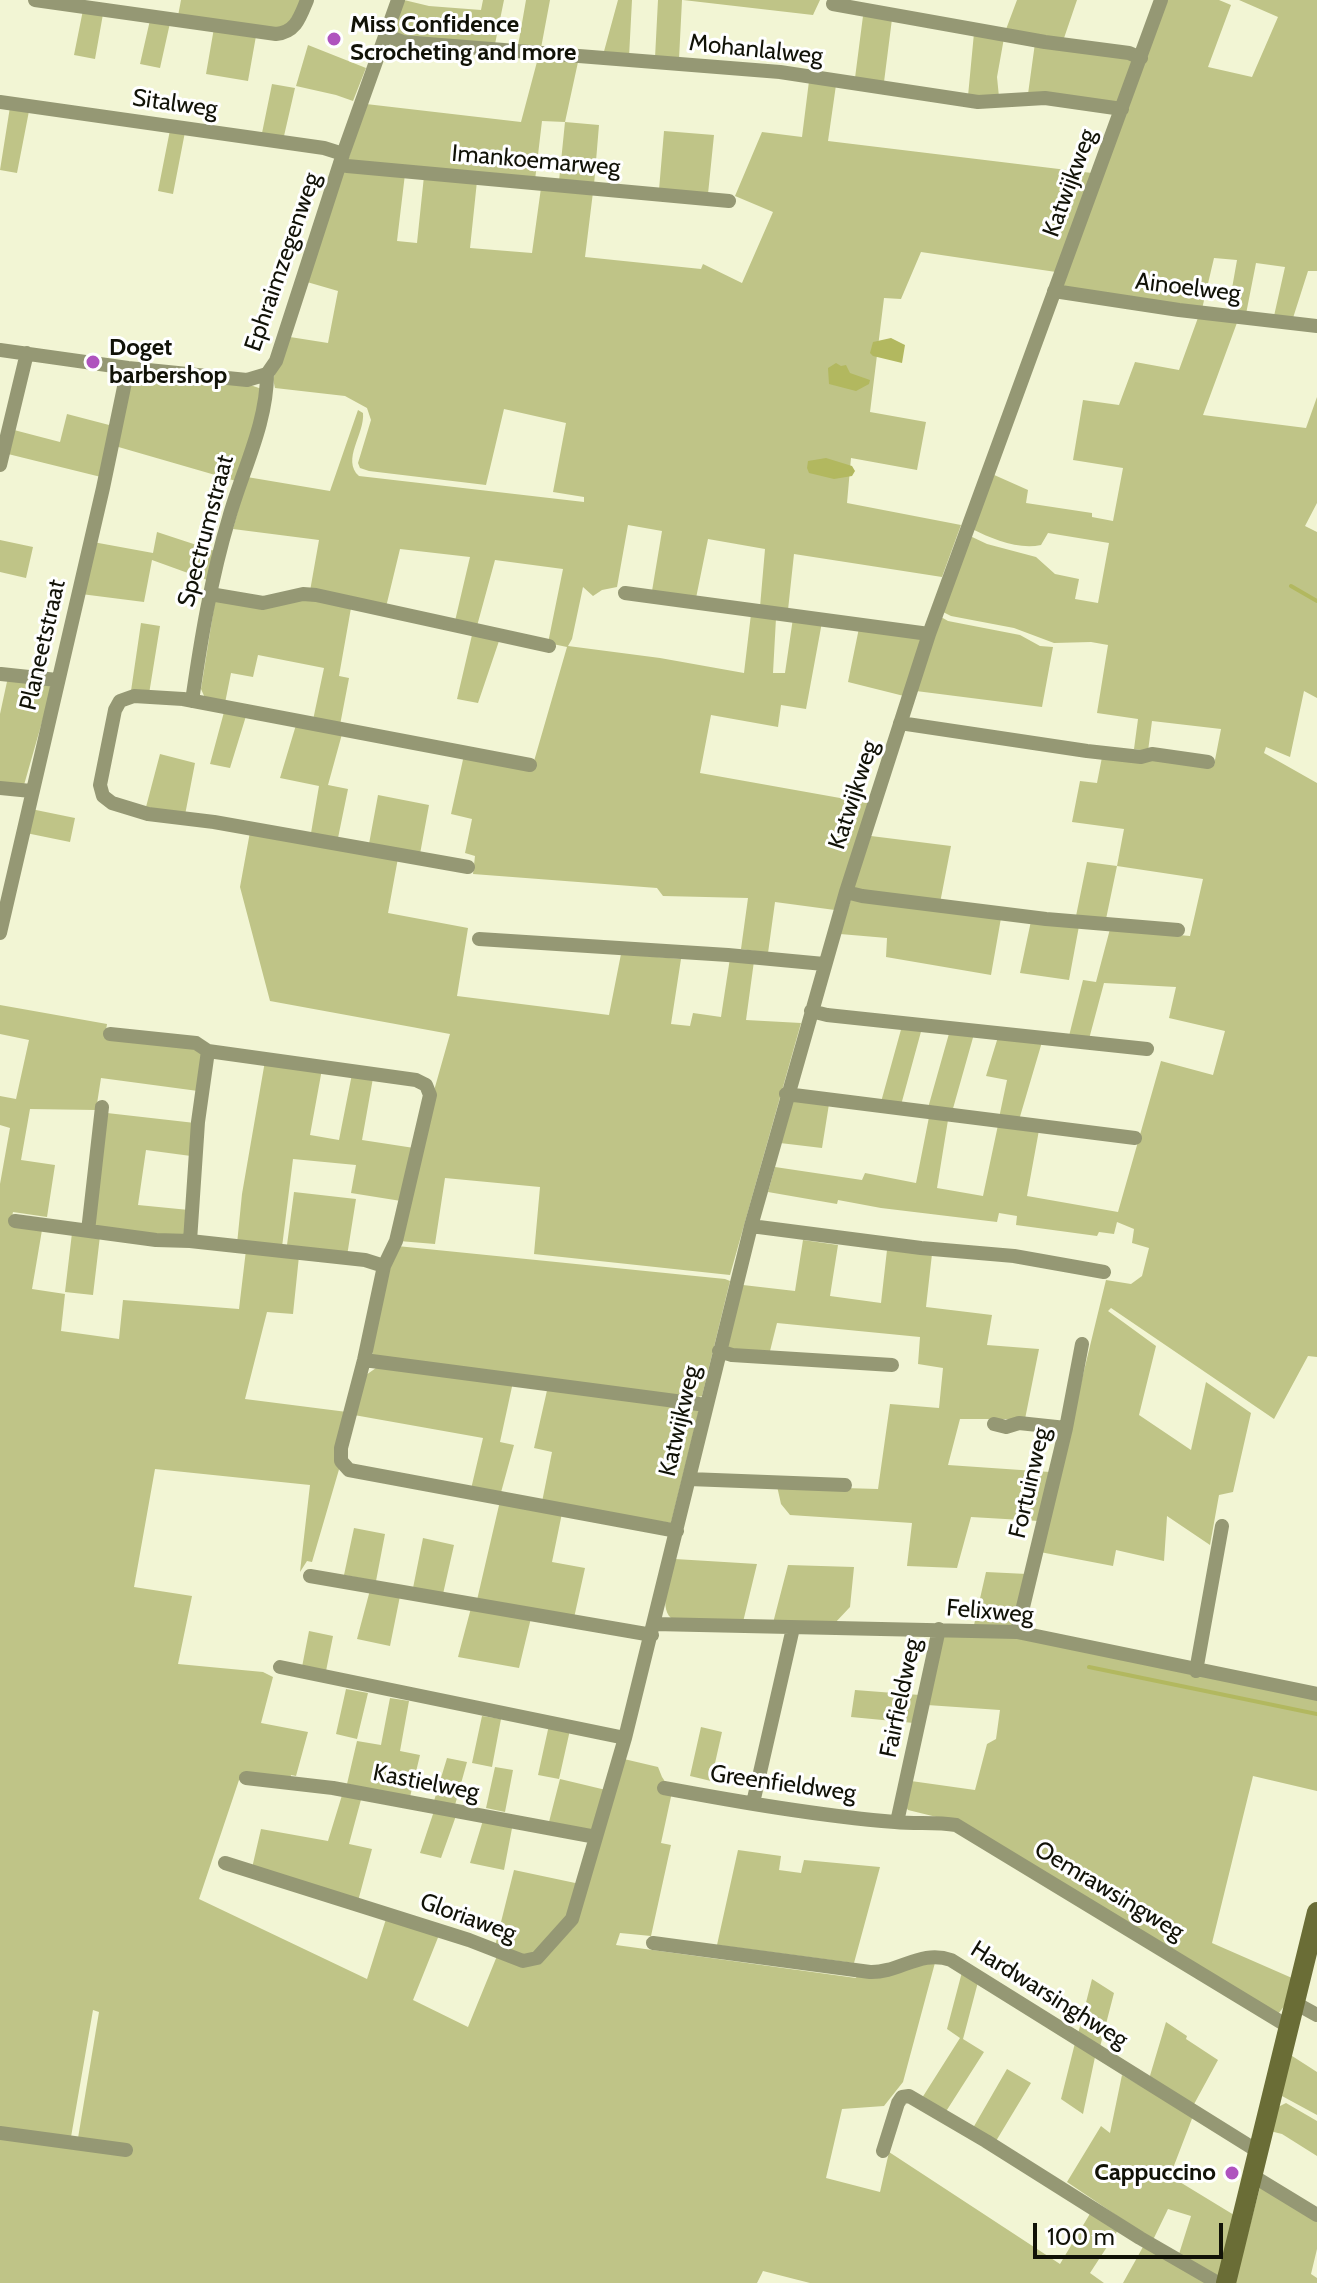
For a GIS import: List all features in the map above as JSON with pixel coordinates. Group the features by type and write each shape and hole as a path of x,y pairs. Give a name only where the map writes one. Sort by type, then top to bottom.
{"street":[{"path":"35,0 276,34 289,32 295,26 307,0"},
{"name":"Ephraimzegenweg","path":"0,350 128,368 247,380 267,374 276,361 341,158 398,0"},
{"name":"Katwijkweg","path":"653,1630 751,1226 786,1094 846,892 929,634 1161,0"},
{"path":"833,4 1045,42 1115,51 1141,58"},
{"name":"Mohanlalweg","path":"385,35 403,42 780,72 978,102 1045,98 1122,109"},
{"name":"Sitalweg","path":"0,102 324,148 341,158"},
{"name":"Imankoemarweg","path":"341,158 347,166 729,201"},
{"name":"Ainoelweg","path":"1054,291 1317,326"},
{"path":"0,465 27,353"},
{"name":"Planeetstraat","path":"0,933 3,902 103,488 128,368"},
{"name":"Spectrumstraat","path":"192,701 210,594 229,517 264,407 267,374"},
{"path":"625,593 929,634"},
{"path":"210,594 263,603 303,594 316,595 549,646"},
{"path":"1,674 57,680"},
{"path":"468,867 214,822 148,814 112,803 103,796 100,785 115,710 120,701 134,696 192,701 530,765"},
{"path":"900,723 1087,751 1141,757 1152,754 1208,762"},
{"path":"0,788 31,791"},
{"path":"846,892 983,912 1178,930"},
{"path":"479,939 824,964"},
{"path":"811,1011 1147,1049"},
{"path":"110,1034 196,1043 208,1051 416,1080 426,1085 430,1095 396,1241 384,1266 341,1448 341,1461 349,1470 677,1531"},
{"path":"190,1241 198,1122 208,1051"},
{"path":"786,1094 1135,1138"},
{"path":"88,1231 102,1107"},
{"path":"15,1221 156,1240 365,1260 384,1266"},
{"path":"751,1226 921,1248 1014,1256 1104,1272"},
{"name":"Fortuinweg","path":"1017,1632 1066,1428 1082,1344"},
{"path":"719,1351 732,1355 892,1365"},
{"path":"364,1360 706,1405"},
{"path":"994,1424 1066,1428"},
{"path":"689,1479 845,1485"},
{"path":"1196,1671 1222,1526"},
{"name":"Felixweg","path":"310,1576 653,1630 793,1628 1017,1632 1317,1694"},
{"path":"753,1803 793,1628"},
{"name":"Fairfieldweg","path":"897,1822 939,1629"},
{"name":"Gloriaweg","path":"225,1863 455,1936 523,1961 537,1958 572,1919 653,1630"},
{"path":"280,1667 625,1738"},
{"name":"Kastielweg","path":"246,1778 333,1788 596,1837"},
{"name":"Greenfieldweg","path":"664,1788 897,1822"},
{"name":"Oemrawsingweg","path":"897,1822 956,1825 1289,2027"},
{"path":"1226,2283 1317,1912"},
{"name":"Hardwarsinghweg","path":"653,1943 881,1973 928,1955 951,1960 1259,2152"},
{"path":"1295,2003 1317,2015"},
{"path":"883,2151 898,2103 902,2097 909,2096 1218,2283"},
{"path":"0,2133 126,2150"},
{"path":"1253,2176 1317,2215"}],"shaded area":[{"path":"181,0 303,0 284,30 178,16"},
{"path":"404,0 429,6 481,10 483,0 504,0 495,44 402,37 394,29"},
{"path":"526,0 550,0 541,48 518,46"},
{"path":"618,0 632,0 629,57 603,55"},
{"path":"658,0 682,0 679,59 655,58"},
{"path":"683,0 820,0 813,15"},
{"path":"1017,0 1077,0 1063,41 1005,32"},
{"path":"1167,0 1219,0 1231,5 1208,67 1252,77 1278,17 1239,0 1317,0 1317,271 1308,271 1293,318 1274,316 1285,267 1256,263 1246,314 1228,311 1237,260 1214,258 1202,309 1065,287 1063,284"},
{"path":"83,10 103,14 95,59 74,55"},
{"path":"863,16 892,19 884,82 855,78"},
{"path":"150,20 170,23 160,68 140,64"},
{"path":"214,28 256,36 248,81 206,74"},
{"path":"974,33 1004,38 997,77 999,97 968,96"},
{"path":"1035,43 1133,59 1117,102 1028,94"},
{"path":"308,45 366,68 353,101 296,86"},
{"path":"538,58 578,62 565,122 542,121 535,180 348,160 366,104 521,122"},
{"path":"809,81 836,85 828,141 1092,173 1056,272 921,252 901,299 884,298 870,412 926,422 917,470 851,458 847,503 961,525 942,577 794,554 788,610 760,607 765,549 708,539 696,598 652,591 662,531 628,525 617,587 602,590 593,596 583,587 568,646 744,673 751,614 776,618 773,673 785,673 793,618 822,622 806,709 781,705 778,727 711,715 700,773 868,803 835,910 775,902 768,953 741,949 748,898 663,896 657,888 473,874 475,856 465,853 472,819 451,814 464,755 532,768 567,647 548,643 563,569 495,560 477,626 455,621 470,557 400,549 386,607 310,591 319,540 233,529 247,477 330,491 358,410 363,413 363,421 352,462 359,476 584,502 584,497 553,492 566,423 504,409 486,485 369,471 360,468 358,463 371,420 367,408 345,396 275,388 273,379 290,337 328,343 338,291 307,282 345,171 405,174 397,241 417,243 424,176 477,181 470,248 532,253 541,188 593,192 585,257 701,269 703,264 742,283 773,212 735,196 762,132 802,137"},
{"path":"272,84 295,88 284,136 262,133"},
{"path":"10,107 29,111 17,173 0,170"},
{"path":"565,122 599,125 594,185 559,181"},
{"path":"170,130 185,132 173,194 158,191"},
{"path":"664,131 714,135 708,194 659,190"},
{"path":"1199,315 1238,320 1203,415 1306,428 1317,397 1317,503 1305,526 1317,532 1317,698 1304,691 1290,757 1266,747 1264,753 1317,783 1317,1357 1308,1356 1274,1419 1111,1308 1108,1311 1156,1346 1139,1415 1191,1450 1206,1382 1251,1413 1233,1492 1219,1495 1210,1545 1167,1516 1164,1561 1116,1550 1113,1566 1040,1552 1106,1280 1131,1284 1142,1276 1149,1248 1132,1243 1134,1229 1117,1222 1114,1234 1099,1232 1097,1236 1016,1225 1017,1216 999,1213 997,1222 838,1200 837,1204 768,1192 775,1167 862,1180 865,1173 916,1183 929,1117 948,1120 937,1188 983,1196 998,1125 1039,1130 1027,1196 1118,1212 1161,1061 1213,1075 1225,1031 1169,1018 1176,987 1104,983 1089,1039 1069,1036 1083,980 1096,982 1110,929 1190,936 1203,879 1117,866 1124,829 1072,822 1080,781 1097,783 1103,752 1214,765 1221,729 1152,721 1148,751 1134,749 1138,719 1097,713 1108,645 1054,643 1014,628 943,612 970,536 987,544 1036,557 1055,574 1079,579 1075,599 1098,603 1109,543 1048,533 1041,545 1024,546 997,540 972,529 992,474 1028,490 1026,503 1092,513 1092,517 1113,521 1123,468 1073,460 1083,400 1119,405 1135,362 1179,370"},
{"path":"891,338 905,345 902,363 870,353 873,342"},
{"path":"836,363 846,365 850,373 870,380 869,384 856,391 829,384 828,368"},
{"path":"134,375 262,389 236,481 115,446"},
{"path":"67,414 113,426 101,477 8,454 14,430 60,442"},
{"path":"826,458 852,466 855,471 852,476 834,479 809,473 808,461"},
{"path":"157,532 218,552 210,581 152,560 144,602 81,594 93,542 153,553"},
{"path":"0,540 33,547 26,578 0,572"},
{"path":"302,598 351,608 339,676 349,678 340,725 313,720 324,668 258,655 253,677 231,673 225,703 205,698 201,689 215,601"},
{"path":"941,617 1020,635 1040,646 1053,647 1042,707 916,691"},
{"path":"141,623 160,626 149,694 131,691"},
{"path":"859,628 921,638 904,696 848,682"},
{"path":"472,635 499,641 478,703 457,699"},
{"path":"8,677 45,681 52,687 24,785 0,782 0,714"},
{"path":"224,712 246,716 230,768 210,764"},
{"path":"296,725 342,734 328,785 348,789 338,838 311,833 319,786 280,778"},
{"path":"160,754 195,763 185,815 146,807"},
{"path":"378,795 429,805 420,854 369,844"},
{"path":"31,809 75,818 70,842 26,833"},
{"path":"250,832 398,858 388,913 468,928 457,996 609,1015 621,954 681,959 671,1024 690,1026 693,1013 721,1017 730,958 754,961 746,1020 801,1023 730,1275 534,1254 540,1187 445,1178 435,1244 399,1241 424,1126 450,1034 270,1001 240,887"},
{"path":"871,836 951,846 940,903 855,890 854,883"},
{"path":"1087,862 1117,866 1106,919 1076,916"},
{"path":"851,899 1001,918 991,975 886,957 887,938 840,934"},
{"path":"1031,921 1079,926 1069,980 1020,973"},
{"path":"0,1005 107,1024 105,1037 194,1045 204,1053 198,1091 101,1078 96,1110 30,1109 21,1160 55,1165 47,1217 13,1212 10,1225 42,1230 32,1289 65,1294 61,1331 119,1339 123,1300 239,1309 246,1250 299,1256 293,1314 267,1312 245,1399 347,1412 340,1466 312,1562 307,1561 300,1572 310,1485 155,1469 134,1587 192,1596 178,1664 263,1672 273,1677 261,1723 308,1732 296,1776 291,1775 290,1782 275,1785 239,1780 199,1899 367,1979 386,1919 439,1935 413,2000 468,2027 497,1956 541,1961 573,1928 624,1759 658,1767 672,1792 661,1843 671,1845 651,1936 620,1933 616,1945 856,1978 857,1975 936,1959 903,2082 884,2106 842,2109 826,2178 880,2192 889,2152 1060,2264 1091,2212 1118,2230 1090,2273 1104,2283 810,2283 763,2271 757,2283 0,2283 0,2137 78,2138 99,2012 93,2010 71,2137 0,2127 0,1184 10,1128 0,1125 0,1096 16,1099 29,1040 0,1034"},
{"path":"902,1026 922,1028 901,1105 881,1102"},
{"path":"950,1030 974,1034 952,1112 928,1108"},
{"path":"998,1037 1042,1042 1019,1120 999,1118 1007,1080 986,1076"},
{"path":"265,1061 322,1069 310,1135 339,1140 352,1074 373,1078 362,1140 414,1148 401,1201 351,1193 356,1165 293,1159 282,1247 237,1244 242,1194"},
{"path":"792,1101 829,1104 822,1148 780,1143"},
{"path":"107,1113 195,1123 191,1156 146,1150 138,1205 189,1210 186,1237 94,1228"},
{"path":"294,1192 356,1199 347,1256 287,1245"},
{"path":"72,1233 100,1236 93,1295 65,1292"},
{"path":"803,1240 838,1245 830,1296 881,1303 887,1250 932,1254 926,1307 992,1315 987,1345 1039,1349 1025,1419 960,1419 948,1465 1050,1472 1039,1521 971,1517 957,1568 907,1566 912,1523 790,1515 781,1504 777,1486 878,1489 890,1404 939,1408 943,1368 918,1364 920,1337 777,1323 770,1351 727,1349 743,1285 795,1291"},
{"path":"397,1246 730,1281 702,1396 695,1398 373,1355 376,1317"},
{"path":"376,1368 513,1382 500,1442 514,1445 500,1496 471,1489 483,1438 354,1415 366,1375"},
{"path":"548,1386 699,1410 671,1523 542,1502 552,1452 534,1448"},
{"path":"500,1501 562,1513 552,1562 585,1568 574,1618 477,1600"},
{"path":"354,1528 385,1534 376,1581 344,1575"},
{"path":"423,1538 454,1545 443,1594 413,1588"},
{"path":"675,1559 757,1564 743,1622 671,1618 665,1598"},
{"path":"788,1565 854,1567 850,1607 834,1624 773,1623"},
{"path":"986,1572 1027,1574 1013,1625 974,1625"},
{"path":"370,1590 400,1596 390,1646 357,1639"},
{"path":"471,1608 531,1618 519,1668 458,1657"},
{"path":"309,1631 333,1636 326,1671 302,1667"},
{"path":"944,1636 1010,1636 1317,1699 1317,1791 1253,1776 1212,1943 1292,1978 1286,2004 1278,2014 965,1824 908,1810 911,1781 975,1790 987,1744 996,1739 1000,1710 927,1705"},
{"path":"346,1689 368,1693 357,1739 336,1734"},
{"path":"855,1690 920,1695 914,1723 851,1717"},
{"path":"390,1698 409,1701 400,1751 420,1755 410,1797 347,1784 357,1741 381,1745"},
{"path":"482,1716 501,1719 492,1767 472,1763"},
{"path":"549,1725 570,1730 559,1779 538,1775"},
{"path":"701,1727 722,1732 711,1781 690,1776"},
{"path":"447,1758 467,1762 455,1805 434,1801"},
{"path":"495,1767 513,1770 505,1812 486,1808"},
{"path":"560,1779 606,1790 592,1831 549,1822"},
{"path":"343,1792 362,1796 349,1844 372,1849 358,1901 252,1868 261,1829 328,1841"},
{"path":"435,1808 457,1813 441,1858 420,1853"},
{"path":"484,1817 513,1823 504,1870 470,1863"},
{"path":"738,1850 781,1856 779,1870 801,1873 804,1860 880,1867 854,1963 717,1945"},
{"path":"514,1870 580,1884 571,1915 535,1955 523,1958 495,1946"},
{"path":"962,1972 978,1982 963,2039 984,2052 945,2113 922,2098 960,2038 947,2029"},
{"path":"1092,1979 1114,1993 1100,2047 1078,2034"},
{"path":"1166,2022 1218,2060 1193,2106 1149,2079"},
{"path":"1075,2043 1095,2057 1083,2114 1061,2099"},
{"path":"1289,2054 1317,2072 1317,2115 1282,2096"},
{"path":"1007,2069 1031,2083 996,2141 973,2128"},
{"path":"1122,2075 1193,2116 1170,2176 1234,2215 1220,2276 1179,2254 1191,2216 1168,2209 1153,2240 1067,2182 1101,2126 1110,2133"},
{"path":"1286,2103 1317,2121 1317,2156 1282,2134 1270,2131 1278,2107"},
{"path":"1260,2187 1317,2218 1317,2249 1311,2274 1317,2278 1317,2283 1235,2283"},
{"path":"1144,2245 1210,2283 1123,2283"}],"waterway":[{"path":"1291,586 1317,601"},
{"path":"1089,1667 1317,1714"}],"place":[{"name":"Miss Confidence Scrocheting and more","path":"334,39"},
{"name":"Doget barbershop","path":"93,362"},
{"name":"Cappuccino","path":"1232,2173"}]}
